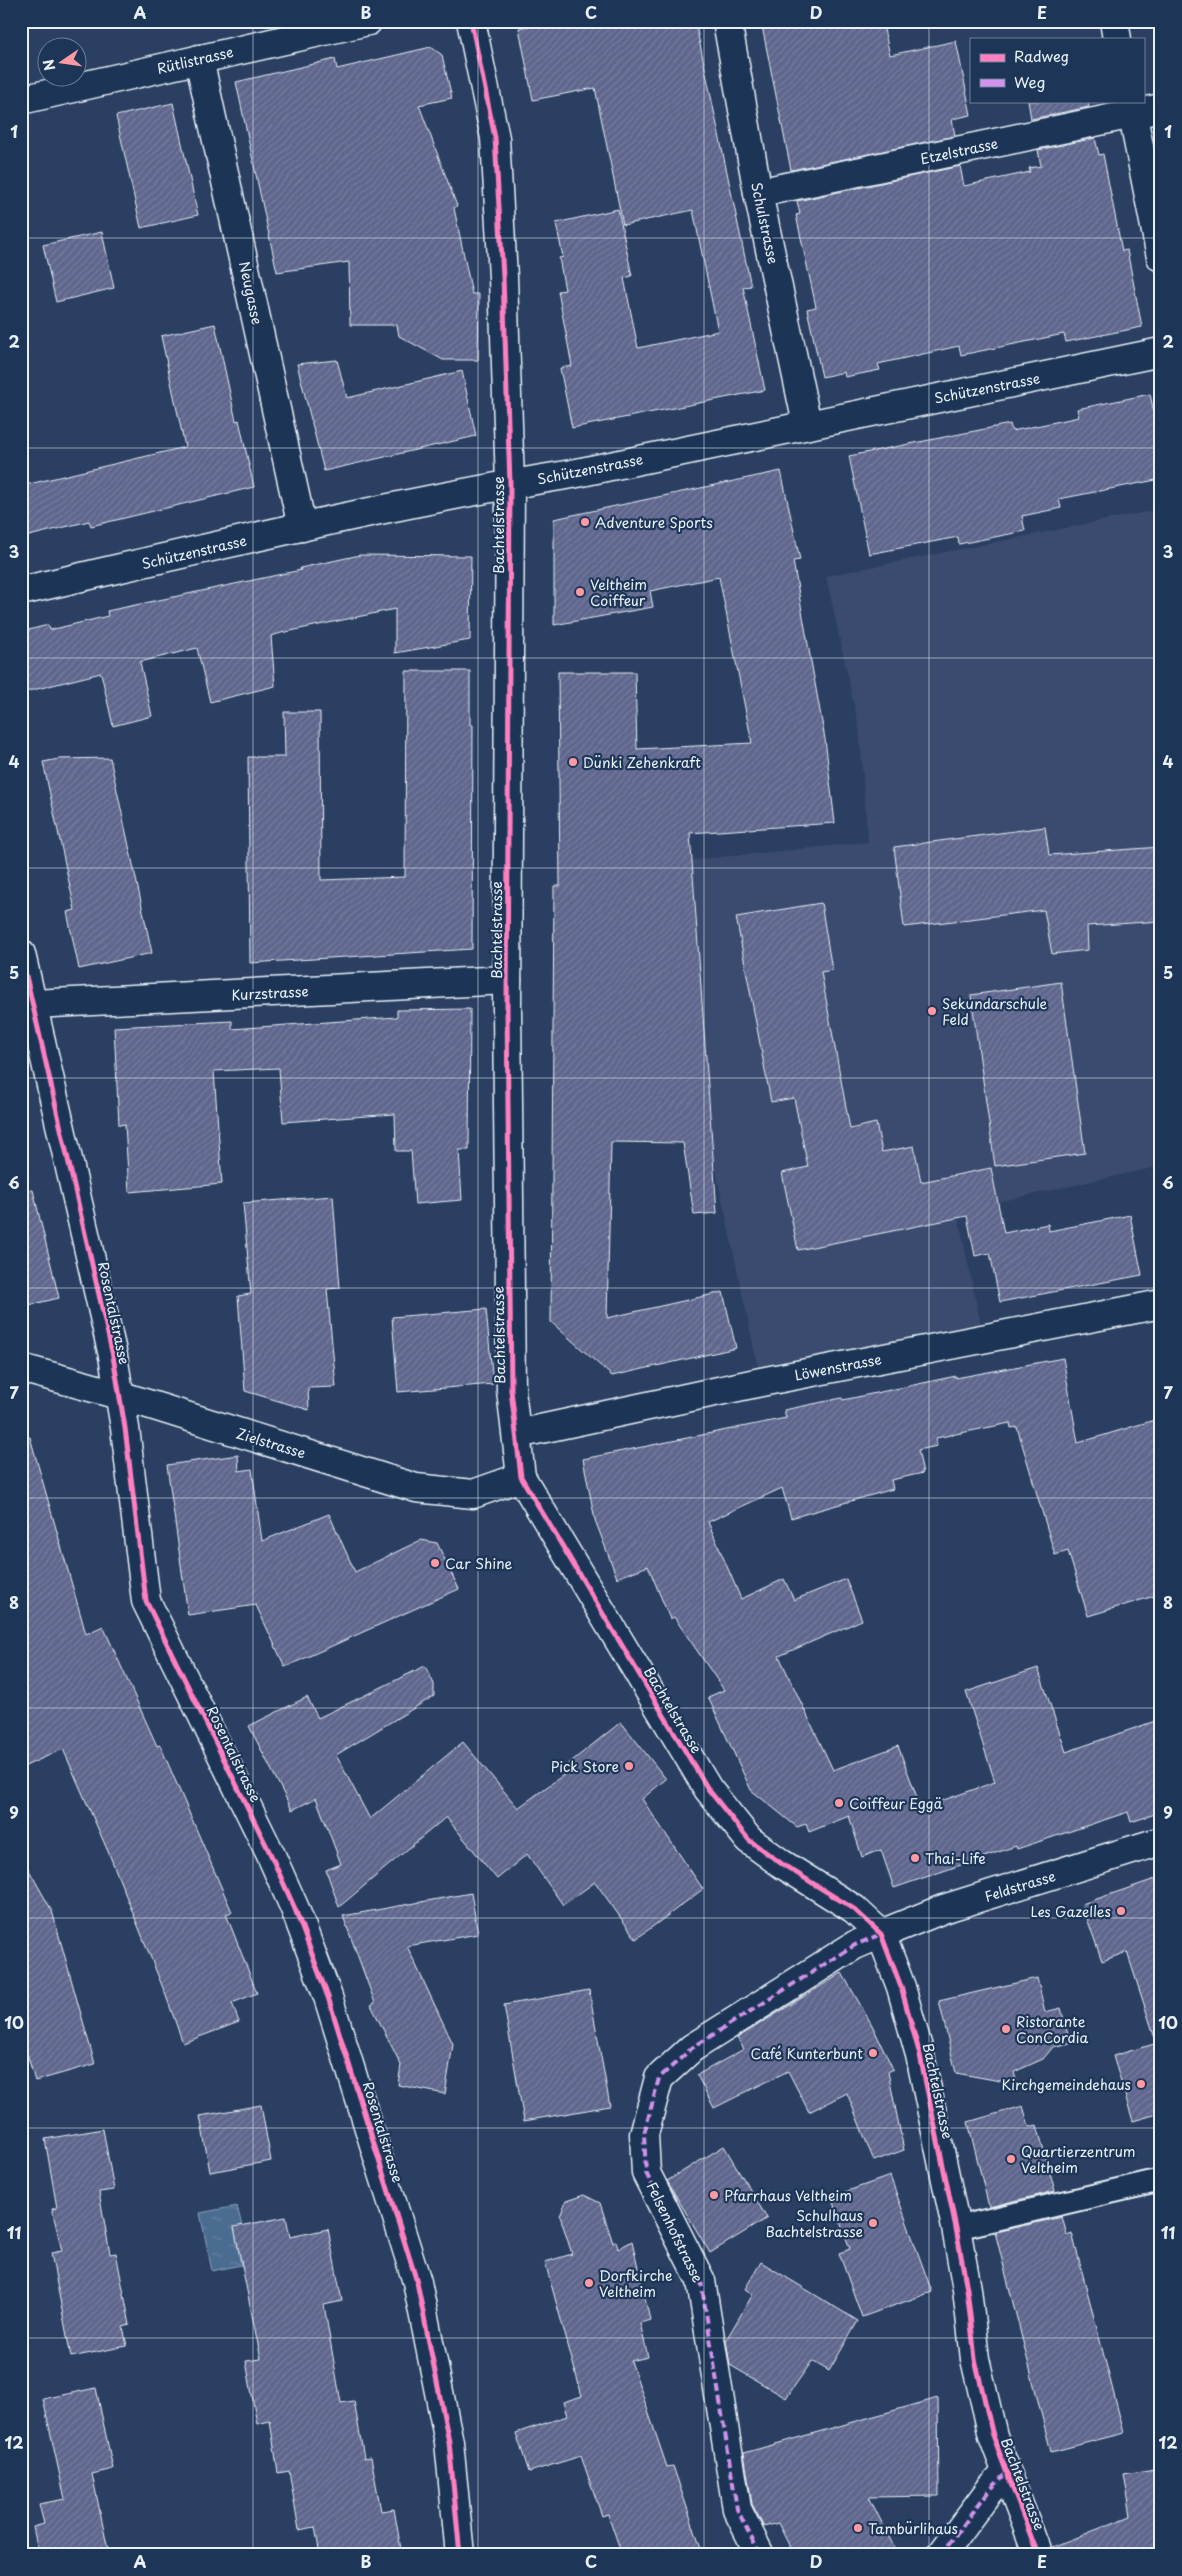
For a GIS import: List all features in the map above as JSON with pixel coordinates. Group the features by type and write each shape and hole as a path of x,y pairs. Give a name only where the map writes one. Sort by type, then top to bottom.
{"street":[{"name":"Rütlistrasse","path":"21,100 368,21"},
{"name":"Bachtelstrasse","path":"471,21 495,138 504,277 510,484 507,980 511,1390 521,1477 708,1789 748,1840 782,1864 854,1909 881,1934 901,1987 920,2055 956,2228 967,2289 975,2360 993,2436 1038,2555"},
{"name":"Schulstrasse","path":"727,21 758,193 807,424"},
{"path":"1114,21 1117,38"},
{"name":"Neugasse","path":"199,59 302,527"},
{"name":"Etzelstrasse","path":"758,193 1131,108 1161,108"},
{"path":"1131,108 1161,257"},
{"name":"Schützenstrasse","path":"21,590 302,527 510,484 572,474 1161,352"},
{"name":"Rosentalstrasse","path":"21,954 113,1356 126,1428 146,1601 270,1853 295,1909 328,1997 417,2282 449,2442 460,2555"},
{"name":"Kurzstrasse","path":"33,1004 507,980"},
{"name":"Löwenstrasse","path":"516,1434 761,1382 1161,1304"},
{"name":"Zielstrasse","path":"21,1368 119,1395 416,1488 473,1494 521,1477"},
{"name":"Feldstrasse","path":"881,1934 943,1909 1161,1841"},
{"name":"Felsenhofstrasse","path":"760,2555 737,2509 701,2280 646,2173 644,2134 659,2078 692,2048 855,1945 881,1934"},
{"path":"941,2555 988,2492 1006,2473"}],"lane":[{"path":"956,2228 1161,2180"}],"shaded area":[{"name":"Sekundarschule Feld","path":"1161,509 1161,1166 957,1211 984,1339 761,1382 714,1161 692,860 868,842 859,728 826,576"}],"water":[{"path":"237,2206 242,2226 234,2227 241,2265 212,2271 200,2213"}],"building":[{"path":"552,21 695,21 751,286 743,287 765,390 572,428 560,368 572,366 558,291 565,290 559,258 563,257 556,223 618,209 632,276 624,278 638,348 718,331 693,210 623,225 595,88 533,100 519,28"},
{"path":"761,21 882,21 890,55 956,41 971,115 952,119 955,136 791,170"},
{"path":"431,47 442,55 452,98 419,105 457,206 454,208 472,294 479,294 478,360 443,360 399,336 397,325 350,325 349,262 277,272 236,82 335,59 337,69"},
{"path":"1028,102 1088,102 1089,107 1031,119"},
{"path":"173,103 198,215 141,228 116,116"},
{"path":"1095,138 1099,155 1103,154 1122,251 1127,250 1142,327 1066,342 1064,334 961,355 959,346 878,364 880,370 845,377 844,372 822,377 807,309 816,307 796,215 800,214 797,201 960,166 964,186 1030,172 1029,168 1041,166 1038,150"},
{"path":"102,232 114,288 56,302 43,245"},
{"path":"215,324 236,421 239,420 254,487 91,526 89,521 21,538 21,486 185,447 161,336"},
{"path":"337,360 347,398 462,371 476,436 324,471 297,364"},
{"path":"1150,394 1161,446 1161,479 1059,499 1061,508 1022,516 1025,531 959,544 958,537 869,554 849,456 1010,424 1012,431 1079,417 1077,409"},
{"path":"781,471 800,560 793,561 825,739 835,823 690,833 717,1213 694,1215 683,1143 611,1142 607,1318 723,1292 736,1348 612,1376 551,1322 554,886 560,886 558,672 635,672 637,749 752,743 719,577 650,591 653,607 554,625 554,519"},
{"path":"360,555 471,556 470,640 395,653 395,609 281,633 271,636 275,686 210,702 197,648 140,662 152,716 113,726 101,673 21,693 21,632 48,625 50,630 108,616 107,611 301,570 300,568"},
{"path":"406,671 470,671 470,725 473,725 472,949 250,963 248,757 285,757 284,712 320,712 321,880 405,877"},
{"path":"110,758 152,953 79,969 67,912 75,910 43,762 59,759"},
{"path":"1045,827 1049,855 1161,847 1161,921 1087,926 1088,950 1052,954 1044,910 904,927 894,847"},
{"path":"821,903 832,970 821,972 850,1129 876,1123 882,1152 914,1146 921,1182 991,1168 1004,1233 1048,1224 1049,1231 1130,1215 1142,1275 1000,1302 990,1253 975,1256 967,1216 798,1250 782,1173 808,1167 794,1098 771,1102 736,917"},
{"path":"1061,982 1085,1153 995,1166 971,995"},
{"path":"470,1009 469,1150 459,1150 462,1200 415,1204 411,1151 396,1151 395,1114 283,1122 279,1068 214,1071 222,1184 129,1192 125,1124 119,1125 114,1027 232,1021 232,1029 397,1017 397,1010"},
{"path":"33,1190 59,1298 21,1307 21,1191"},
{"path":"333,1196 340,1288 327,1289 336,1387 308,1388 309,1410 245,1391 238,1296 251,1294 243,1203"},
{"path":"486,1309 493,1384 398,1392 392,1317"},
{"path":"1063,1358 1078,1443 1161,1418 1161,1594 1088,1616 1068,1551 1055,1555 1017,1427 1011,1428 1010,1423 936,1438 937,1446 918,1450 923,1473 891,1480 893,1489 791,1518 782,1488 708,1522 741,1599 784,1579 794,1600 846,1579 862,1620 779,1656 833,1770 898,1746 921,1808 995,1782 966,1692 1038,1668 1066,1752 1161,1719 1161,1812 1131,1822 1128,1812 1017,1849 1016,1846 894,1888 881,1850 862,1857 849,1816 809,1832 806,1824 797,1827 751,1790 708,1697 724,1690 674,1617 670,1619 648,1566 617,1578 595,1520 583,1459 786,1418 784,1410 842,1398 843,1400 956,1376 956,1378"},
{"path":"30,1437 86,1634 103,1626 157,1746 160,1745 232,1912 226,1914 257,1993 232,2003 239,2022 183,2043 110,1856 63,1749 21,1768 21,1439"},
{"path":"238,1455 239,1471 252,1469 262,1541 329,1514 355,1572 421,1540 437,1543 459,1589 285,1667 256,1605 188,1615 167,1465"},
{"path":"425,1666 434,1684 434,1696 336,1755 370,1819 463,1742 518,1808 566,1773 563,1768 621,1722 666,1779 642,1799 703,1889 636,1939 595,1882 563,1905 527,1854 497,1879 446,1817 339,1907 326,1870 341,1864 316,1798 292,1810 249,1726 307,1697 318,1718"},
{"path":"21,1856 52,1911 95,2064 35,2081 21,2033"},
{"path":"1161,1877 1161,2037 1155,2038 1127,1952 1102,1961 1082,1904"},
{"path":"471,1893 478,1934 407,1946 453,2044 445,2094 398,2085 401,2065 371,2005 375,2003 343,1916"},
{"path":"842,1973 872,2025 893,2069 888,2072 904,2150 874,2161 847,2093 809,2112 788,2071 714,2108 697,2075 744,2049 737,2038"},
{"path":"1037,1978 1045,2012 1061,2008 1070,2043 1053,2047 1043,2059 1014,2072 1017,2084 956,2073 939,2001"},
{"path":"589,1990 610,2106 524,2121 504,2005"},
{"name":"Kirchgemeindehaus","path":"1161,2042 1161,2113 1133,2121 1113,2056"},
{"path":"261,2105 271,2161 210,2172 200,2116"},
{"name":"Quartierzentrum Veltheim","path":"1023,2106 1029,2127 1037,2125 1055,2191 989,2207 968,2122"},
{"path":"103,2129 114,2190 99,2192 110,2254 116,2253 130,2325 123,2327 127,2346 71,2357 51,2253 62,2251 52,2209 57,2208 45,2139"},
{"name":"Pfarrhaus Veltheim","path":"724,2146 767,2218 710,2253 667,2181"},
{"name":"Schulhaus Bachtelstrasse","path":"890,2176 932,2292 862,2317 839,2253 850,2249 831,2197"},
{"path":"584,2195 600,2203 613,2243 616,2241 618,2249 632,2241 650,2320 640,2323 648,2357 631,2361 667,2467 673,2466 703,2555 622,2555 608,2514 602,2516 581,2456 529,2472 516,2433 567,2416 563,2402 582,2396 545,2262 572,2254 560,2216 566,2201"},
{"path":"286,2217 290,2237 328,2229 342,2301 324,2305 341,2403 354,2401 364,2458 371,2457 381,2511 394,2509 402,2555 320,2555 315,2527 299,2530 289,2471 278,2473 270,2421 257,2424 246,2361 261,2359 234,2227"},
{"path":"1062,2217 1067,2235 1072,2233 1124,2433 1051,2452 995,2232"},
{"path":"761,2262 858,2321 829,2371 812,2361 786,2398 730,2365 726,2340 753,2294 745,2289"},
{"path":"96,2388 113,2469 92,2474 109,2555 39,2555 33,2527 44,2524 39,2504 65,2499 43,2399"},
{"path":"938,2398 939,2496 869,2497 898,2555 794,2555 778,2523 764,2527 752,2504 744,2453"},
{"path":"1161,2468 1161,2555 1053,2555 1052,2547 1131,2516 1124,2474"}],"marked path":[{"path":"760,2555 737,2509 701,2281 646,2173 644,2134 659,2078 692,2048 855,1945 881,1934"},
{"path":"941,2555 988,2492 1006,2473"}],"cycle path":[{"path":"471,21 495,138 503,277 510,484 507,1008 511,1390 521,1477 708,1789 749,1840 782,1864 854,1909 881,1934 901,1987 920,2055 956,2228 967,2289 975,2359 993,2436 1038,2555"},
{"path":"21,954 113,1356 125,1428 146,1601 270,1853 295,1909 328,1997 417,2282 449,2442 460,2555"}],"place":[{"name":"Adventure Sports","path":"585,522"},
{"name":"Veltheim Coiffeur","path":"580,592"},
{"name":"Dünki Zehenkraft","path":"573,762"},
{"name":"Sekundarschule Feld","path":"932,1011"},
{"name":"Car Shine","path":"435,1563"},
{"name":"Pick Store","path":"629,1766"},
{"name":"Coiffeur Eggä","path":"839,1803"},
{"name":"Thai-Life","path":"915,1858"},
{"name":"Les Gazelles","path":"1121,1911"},
{"name":"Ristorante ConCordia","path":"1006,2029"},
{"name":"Café Kunterbunt","path":"873,2053"},
{"name":"Kirchgemeindehaus","path":"1141,2084"},
{"name":"Quartierzentrum Veltheim","path":"1011,2159"},
{"name":"Pfarrhaus Veltheim","path":"714,2195"},
{"name":"Schulhaus Bachtelstrasse","path":"873,2223"},
{"name":"Dorfkirche Veltheim","path":"589,2283"},
{"name":"Tambürlihaus","path":"858,2528"}]}
